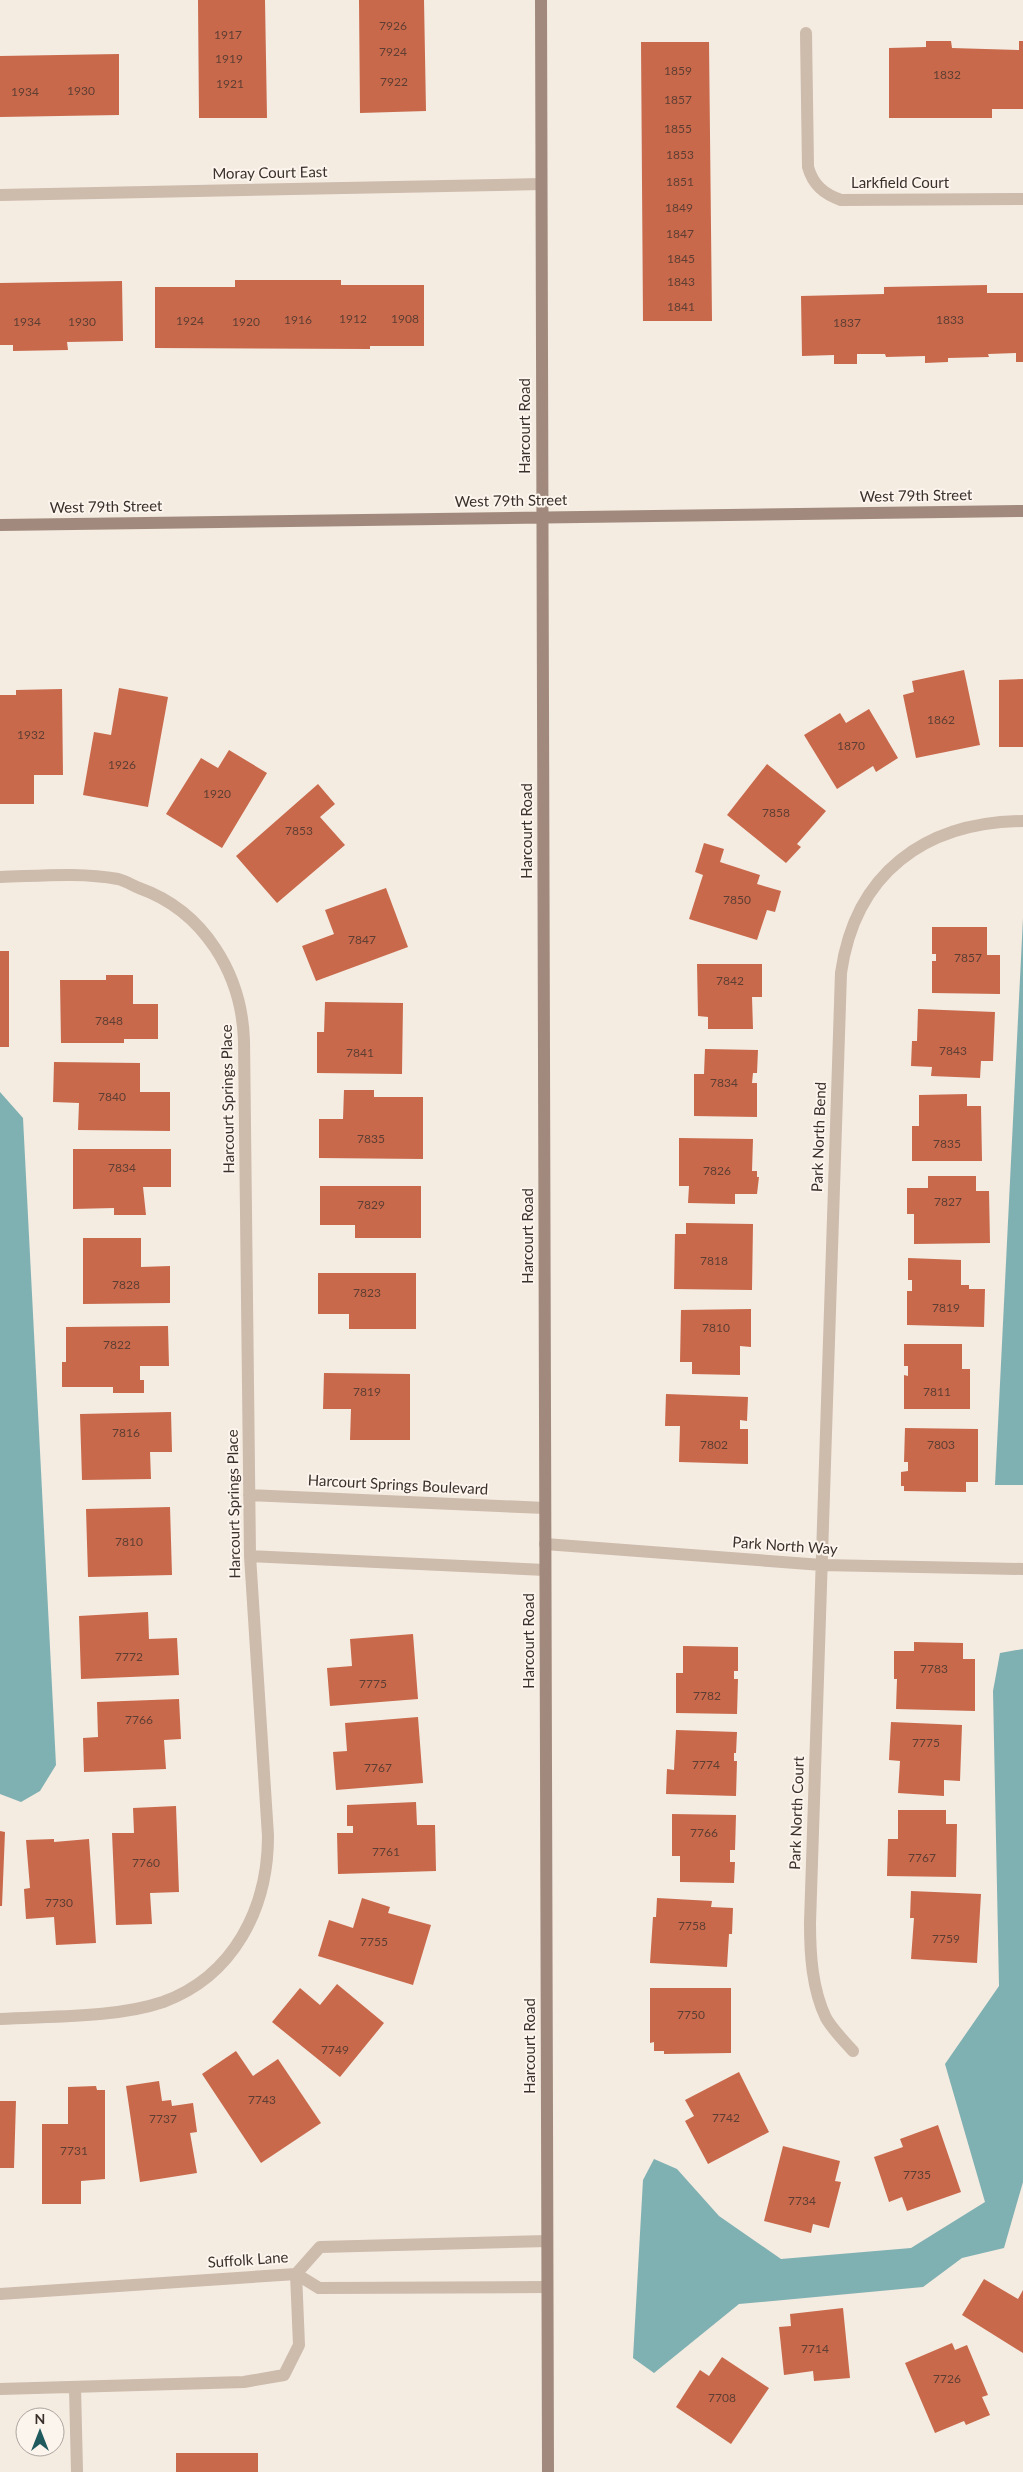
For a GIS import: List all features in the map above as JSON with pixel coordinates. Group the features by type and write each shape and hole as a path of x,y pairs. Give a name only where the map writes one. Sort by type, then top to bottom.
{"street":[{"name":"Harcourt Road","path":"541,0 548,2472"},
{"name":"Larkfield Court","path":"806,33 808,167 814,184 841,200 1023,199"},
{"name":"Moray Court East","path":"0,195 541,184"},
{"name":"West 79th Street","path":"0,525 1023,511"},
{"name":"Park North Bend","path":"822,1565 841,973 846,946 855,918 876,886 894,864 913,850 934,837 957,829 980,824 1023,821"},
{"name":"Harcourt Springs Place","path":"0,877 92,876 117,879 158,896 177,907 203,932 226,964 240,1000 244,1028 250,1556 268,1836 267,1872 263,1888 242,1937 220,1964 193,1986 162,2002 111,2013 0,2019"},
{"name":"Harcourt Springs Boulevard","path":"249,1495 545,1508"},
{"name":"Park North Way","path":"545,1544 822,1565 1023,1569"},
{"path":"250,1556 545,1570"},
{"name":"Park North Court","path":"822,1565 810,1942 815,1986 820,2002 827,2019 853,2051"},
{"name":"Suffolk Lane","path":"0,2294 296,2274 320,2247 547,2240"},
{"path":"296,2274 319,2288 547,2287"},
{"path":"0,2389 244,2382 284,2374 299,2345 296,2274"},
{"path":"75,2387 77,2472"}],"water":[{"path":"1023,918 1023,1485 995,1485"},
{"path":"0,1092 23,1118 56,1765 40,1791 21,1802 0,1794"},
{"path":"1023,1649 1023,2182 1004,2248 962,2258 923,2287 739,2304 654,2373 633,2358 643,2180 654,2159 677,2169 719,2216 781,2259 911,2248 985,2202 945,2064 999,1986 993,1691 1000,1653"}],"building":[{"path":"198,0 265,0 267,118 199,118"},
{"path":"359,0 424,0 426,111 360,113"},
{"path":"926,41 951,41 952,48 1019,50 1019,41 1023,41 1023,109 992,109 992,118 889,118 889,48 926,47"},
{"path":"641,42 709,42 712,321 643,321"},
{"path":"119,54 119,115 0,117 0,56"},
{"path":"235,280 341,280 341,285 424,285 424,346 370,346 370,349 155,348 155,287 235,287"},
{"path":"122,281 123,341 67,342 68,350 13,351 13,345 0,345 0,283"},
{"path":"987,285 987,293 1023,293 1023,362 1016,362 1016,353 988,354 989,357 948,358 948,362 925,363 925,356 886,357 885,354 857,354 857,364 834,364 834,355 802,356 801,296 884,294 884,287"},
{"path":"964,670 980,745 916,758 903,695 914,692 912,681"},
{"path":"1023,679 1023,747 999,747 999,680"},
{"path":"119,688 168,697 148,807 83,795 94,732 111,735"},
{"path":"62,689 63,775 34,775 34,804 0,804 0,695 16,695 16,690"},
{"path":"869,709 898,758 876,772 873,766 837,789 804,735 840,713 846,723"},
{"path":"229,750 267,773 222,848 166,814 201,758 218,768"},
{"path":"767,764 826,811 797,844 801,847 786,863 727,815"},
{"path":"318,784 335,804 320,817 345,845 277,903 236,856"},
{"path":"704,843 724,849 720,862 760,875 757,884 781,891 775,912 767,910 757,940 689,919 703,875 695,872"},
{"path":"386,888 408,947 316,981 302,946 334,934 325,910"},
{"path":"932,927 987,927 987,955 1000,955 1000,994 932,993 932,961 936,961 936,954 932,954"},
{"path":"0,951 9,951 9,1047 0,1047"},
{"path":"697,964 762,964 762,997 752,997 753,1029 708,1029 708,1017 698,1016"},
{"path":"106,975 133,975 133,1004 158,1004 158,1039 124,1039 124,1043 61,1043 60,980 106,980"},
{"path":"325,1002 403,1003 402,1074 317,1073 317,1032 324,1032"},
{"path":"918,1009 995,1012 993,1061 981,1061 980,1078 931,1076 932,1067 911,1066 912,1041 917,1041"},
{"path":"705,1049 758,1050 757,1073 753,1073 752,1083 757,1083 757,1117 694,1116 694,1074 704,1074"},
{"path":"54,1062 140,1063 140,1092 170,1092 170,1131 78,1130 79,1103 53,1102"},
{"path":"344,1090 374,1090 374,1097 423,1097 423,1159 319,1158 319,1119 343,1119"},
{"path":"967,1094 967,1106 981,1106 982,1161 912,1161 912,1126 919,1126 919,1095"},
{"path":"679,1138 753,1139 752,1171 757,1171 757,1177 759,1177 757,1194 735,1194 735,1204 688,1203 689,1186 679,1186"},
{"path":"73,1149 171,1149 171,1187 143,1187 146,1215 114,1215 114,1208 73,1209"},
{"path":"928,1176 976,1176 976,1191 989,1191 990,1243 914,1244 914,1214 907,1214 907,1188 928,1188"},
{"path":"320,1186 421,1186 421,1238 355,1238 355,1225 320,1225"},
{"path":"686,1223 753,1224 752,1290 674,1289 675,1234 686,1234"},
{"path":"83,1238 141,1238 141,1267 170,1266 170,1303 83,1304"},
{"path":"908,1258 961,1260 961,1285 969,1285 969,1289 985,1289 984,1327 907,1325 907,1291 912,1291 912,1280 908,1280"},
{"path":"318,1273 416,1273 416,1329 349,1329 349,1314 318,1314"},
{"path":"751,1309 751,1347 740,1346 740,1375 692,1374 692,1362 680,1362 681,1310"},
{"path":"168,1326 169,1366 140,1366 140,1380 144,1380 144,1393 113,1393 113,1387 62,1387 62,1362 66,1362 66,1327"},
{"path":"904,1344 962,1344 962,1369 970,1369 970,1409 904,1409 904,1375 908,1376 908,1366 904,1366"},
{"path":"324,1373 410,1374 410,1440 350,1440 351,1409 323,1409"},
{"path":"666,1394 748,1397 747,1421 740,1420 740,1429 748,1429 748,1464 679,1462 680,1426 665,1426"},
{"path":"171,1412 172,1452 150,1452 151,1479 82,1480 80,1414"},
{"path":"905,1428 978,1429 978,1482 966,1482 966,1492 904,1491 904,1486 901,1486 901,1472 908,1471 908,1462 904,1462"},
{"path":"170,1507 172,1575 88,1577 86,1509"},
{"path":"148,1612 149,1639 177,1638 179,1675 81,1679 79,1616"},
{"path":"413,1634 418,1699 330,1706 327,1668 352,1666 350,1639"},
{"path":"914,1642 963,1643 963,1659 975,1659 975,1711 896,1709 897,1679 894,1679 894,1651 914,1651"},
{"path":"683,1646 738,1647 738,1671 734,1671 734,1679 738,1679 737,1714 676,1713 676,1673 683,1673"},
{"path":"179,1699 181,1739 164,1740 166,1769 84,1772 83,1738 98,1737 97,1702"},
{"path":"418,1717 423,1783 336,1790 333,1752 347,1751 345,1723"},
{"path":"891,1722 962,1725 960,1781 944,1780 944,1796 898,1793 900,1761 889,1760"},
{"path":"676,1730 737,1732 736,1753 734,1753 734,1761 737,1761 736,1796 666,1794 667,1769 674,1770"},
{"path":"416,1802 417,1825 435,1825 436,1871 338,1874 337,1833 353,1833 353,1826 347,1826 347,1805"},
{"path":"176,1806 179,1892 150,1893 152,1924 116,1925 112,1833 134,1833 133,1808"},
{"path":"898,1810 946,1810 946,1824 957,1824 956,1877 887,1876 888,1839 898,1839"},
{"path":"672,1814 736,1815 735,1850 730,1850 730,1862 735,1862 734,1883 680,1882 680,1856 672,1856"},
{"path":"0,1831 5,1832 2,1906 0,1906"},
{"path":"54,1839 54,1842 89,1839 96,1943 56,1945 54,1917 26,1919 24,1889 30,1888 26,1840"},
{"path":"911,1891 981,1894 977,1963 911,1959 914,1918 910,1918"},
{"path":"362,1898 390,1907 388,1913 431,1925 413,1985 318,1956 329,1920 353,1928"},
{"path":"657,1898 712,1901 711,1907 733,1908 732,1934 729,1934 727,1967 650,1963 653,1917 656,1917"},
{"path":"337,1984 384,2023 340,2077 272,2022 300,1988 320,2005"},
{"path":"650,1988 731,1988 731,2053 664,2054 664,2051 654,2051 654,2042 650,2043"},
{"path":"236,2051 253,2076 278,2059 321,2123 261,2163 202,2074"},
{"path":"739,2072 769,2132 708,2164 685,2121 694,2116 685,2100"},
{"path":"159,2081 162,2101 171,2100 172,2106 193,2103 197,2132 190,2133 197,2173 140,2182 126,2086"},
{"path":"96,2086 97,2090 105,2090 105,2179 81,2181 81,2204 42,2204 42,2124 68,2124 68,2087"},
{"path":"0,2101 16,2101 14,2168 0,2168"},
{"path":"938,2125 961,2192 907,2211 902,2197 889,2202 874,2157 903,2147 900,2139"},
{"path":"783,2146 840,2161 835,2181 841,2182 829,2228 813,2224 811,2233 764,2221"},
{"path":"984,2279 1018,2299 1023,2290 1023,2353 962,2315"},
{"path":"843,2308 850,2378 814,2381 813,2371 784,2375 779,2327 791,2326 790,2314"},
{"path":"952,2343 955,2350 967,2345 988,2395 982,2397 990,2415 966,2425 964,2421 935,2433 905,2363"},
{"path":"722,2357 769,2388 731,2444 676,2407 700,2370 709,2376"},
{"path":"176,2453 258,2453 258,2472 176,2472"}]}
